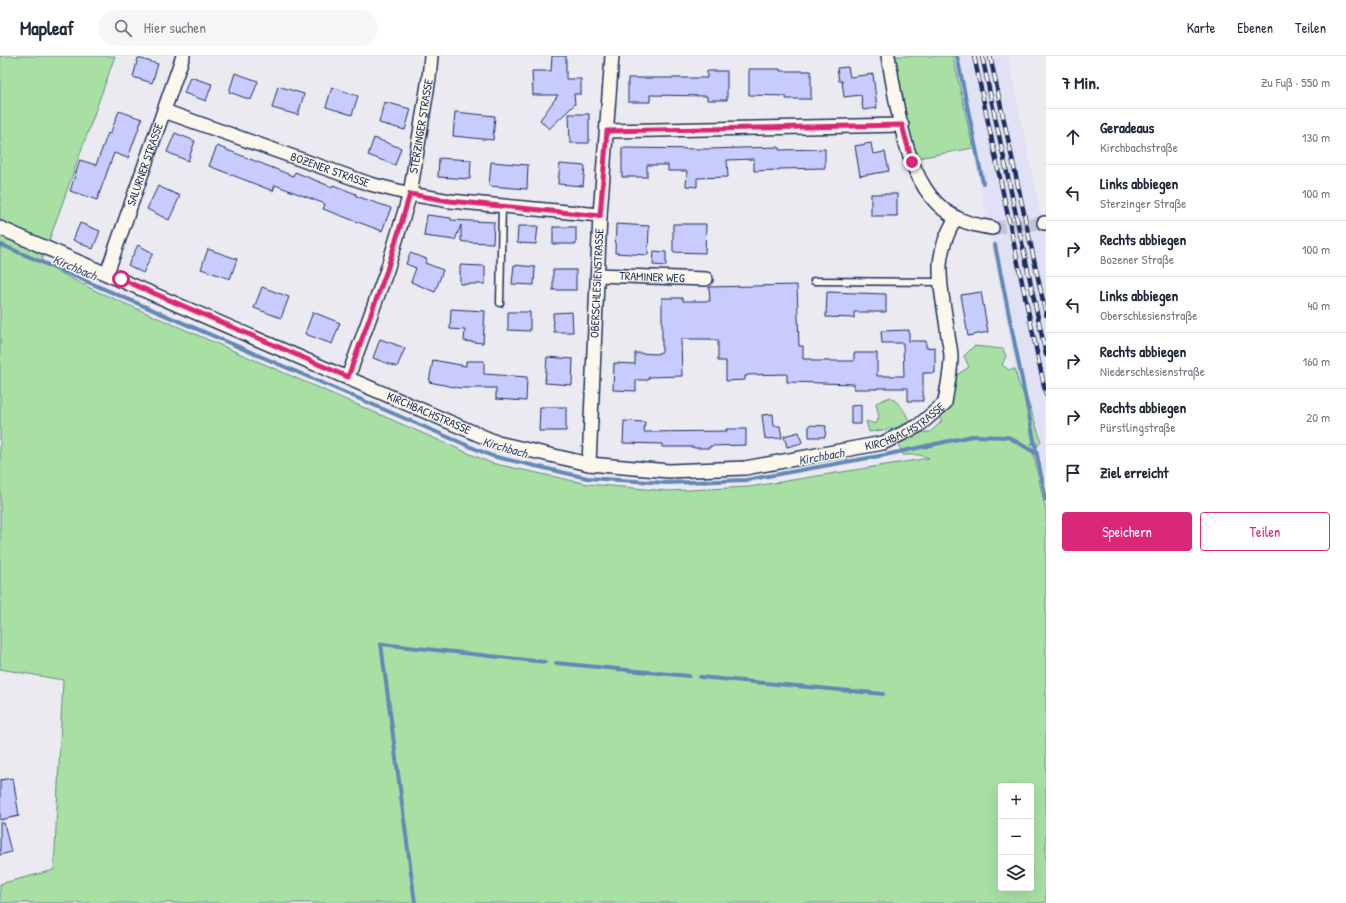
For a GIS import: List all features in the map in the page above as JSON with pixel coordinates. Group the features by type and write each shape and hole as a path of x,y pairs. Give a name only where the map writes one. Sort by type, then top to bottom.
{"street":[{"name":"SALURNER STRASSE","path":"107,273 183,56"},
{"name":"STERZINGER STRASSE","path":"348,377 387,270 410,194 429,78 431,56"},
{"name":"OBERSCHLESIENSTRASSE","path":"589,464 600,216 612,56"},
{"path":"888,56 902,125 918,178 928,194 939,206 956,218 975,225 992,228"},
{"name":"BOZENER STRASSE","path":"164,111 370,184 410,194 450,201 600,216"},
{"path":"607,131 902,125"},
{"name":"KIRCHBACHSTRASSE","path":"0,228 498,442 589,464 669,471 745,468 883,443 918,426 945,403 951,357 940,282 939,264 943,244 956,218"},
{"name":"TRAMINER WEG","path":"598,275 706,279"}],"lane":[{"path":"500,303 502,206"},
{"path":"814,281 940,282"}],"shaded area":[{"path":"953,56 1008,56 1046,238 1046,512 1015,369 973,148"}],"green space":[{"path":"0,56 115,56 41,263 94,290 491,463 588,484 668,491 749,487 929,458 919,455 903,455 898,444 902,427 869,432 866,421 876,424 879,417 876,403 890,397 903,409 913,433 930,432 941,422 941,412 937,401 940,386 969,367 964,356 974,346 1003,349 1006,356 1002,365 1009,370 1015,369 1018,382 1030,407 1041,441 1038,446 1031,443 1046,512 1046,903 0,903 0,884 54,870 63,680 0,669"},
{"path":"894,56 953,56 973,148 918,158 908,125"}],"building":[{"path":"552,56 566,56 566,79 581,79 581,94 574,94 575,104 549,129 540,120 558,95 533,95 532,71 551,71"},
{"path":"138,58 158,64 152,83 133,77"},
{"path":"848,67 850,77 873,74 877,108 863,110 861,95 844,97 842,81 839,81 837,68"},
{"path":"749,69 811,71 811,99 786,99 786,96 749,95"},
{"path":"707,71 727,71 727,100 707,100 707,96 650,95 650,102 628,102 628,78 707,78"},
{"path":"235,73 258,81 251,100 229,92"},
{"path":"190,77 212,84 206,101 184,93"},
{"path":"278,86 304,94 298,115 272,108"},
{"path":"332,87 358,96 352,115 326,107"},
{"path":"384,102 411,109 405,130 379,123"},
{"path":"119,111 142,119 128,158 114,153 97,200 70,191 80,160 96,165 108,133 110,134"},
{"path":"455,112 495,116 493,140 453,136"},
{"path":"569,114 589,114 589,143 570,143"},
{"path":"175,133 195,141 188,161 167,152"},
{"path":"374,138 401,148 395,165 368,155"},
{"path":"871,143 873,154 885,152 889,171 860,176 855,146"},
{"path":"217,146 293,176 295,172 391,208 382,231 323,209 325,204 275,185 273,191 209,166"},
{"path":"779,147 779,150 825,149 825,168 754,171 754,159 727,160 728,177 697,178 697,187 686,186 687,171 668,171 668,165 647,165 647,177 622,177 622,148 707,149"},
{"path":"439,158 471,160 470,179 438,177"},
{"path":"491,162 528,165 527,189 489,186"},
{"path":"560,164 585,166 583,186 558,184"},
{"path":"158,186 180,196 169,220 147,209"},
{"path":"871,194 897,194 897,216 871,216"},
{"path":"427,215 451,218 451,220 494,222 493,243 461,241 461,225 455,240 424,236"},
{"path":"80,223 100,231 93,249 73,240"},
{"path":"616,224 649,226 648,255 615,253"},
{"path":"673,224 706,224 705,253 673,252"},
{"path":"518,226 538,226 536,244 517,243"},
{"path":"553,227 576,227 576,244 553,244"},
{"path":"138,245 153,253 143,273 128,265"},
{"path":"208,249 237,259 230,279 201,269"},
{"path":"654,251 666,252 666,266 653,265"},
{"path":"410,253 427,259 425,263 443,270 435,292 411,282 416,268 406,264"},
{"path":"460,265 485,266 485,284 460,284"},
{"path":"514,265 535,267 534,285 512,284"},
{"path":"553,270 576,270 576,290 553,290"},
{"path":"797,285 799,346 803,346 803,359 812,359 812,361 854,361 854,353 877,353 877,376 904,376 903,343 882,343 881,331 909,330 909,341 926,341 926,348 935,347 935,373 923,373 923,401 908,401 908,388 854,389 854,384 787,382 787,374 747,375 745,376 745,380 726,381 726,361 718,361 718,340 711,339 681,339 682,376 649,377 648,380 636,380 636,391 613,390 614,363 635,364 635,353 658,354 662,352 662,298 683,298 683,301 710,301 709,287"},
{"path":"262,287 289,297 281,318 254,308"},
{"path":"827,292 886,294 886,312 854,312 854,318 826,317"},
{"path":"981,292 988,332 968,336 961,295"},
{"path":"451,309 485,311 483,343 464,341 465,330 450,329"},
{"path":"313,312 340,323 332,344 305,334"},
{"path":"508,312 530,312 530,331 508,330"},
{"path":"572,312 573,332 554,332 553,313"},
{"path":"380,339 405,348 397,367 373,358"},
{"path":"547,357 573,359 572,385 545,383"},
{"path":"433,360 466,366 466,361 484,361 484,374 527,377 526,401 496,399 496,388 459,388 429,382"},
{"path":"861,405 861,424 851,424 851,406"},
{"path":"540,407 566,407 566,431 539,431"},
{"path":"773,414 774,426 780,426 782,438 765,439 762,415"},
{"path":"624,421 645,422 644,432 727,431 726,429 746,429 746,445 694,448 662,447 662,444 623,443"},
{"path":"809,425 826,426 825,437 809,437"},
{"path":"799,432 802,443 787,447 784,436"},
{"path":"13,778 19,816 0,820 0,780"},
{"path":"0,823 4,823 11,852 0,855"}],"waterway":[{"path":"957,56 983,183"},
{"name":"Kirchbach","path":"0,246 2,245 492,456 587,478 667,483 746,480 885,455 972,436 1008,437 1036,453"},
{"path":"995,245 1046,500"},
{"path":"415,903 381,644 545,662"},
{"path":"556,663 689,676"},
{"path":"700,677 883,694"}],"tunnel":[{"path":"992,228 1044,223"}],"railway":[{"path":"974,56 1046,395"},
{"path":"982,56 1046,355"},
{"path":"990,56 1046,315"}],"route":[{"path":"121,279 348,377 387,270 410,194 450,201 600,216 607,131 902,125 912,162"}]}
